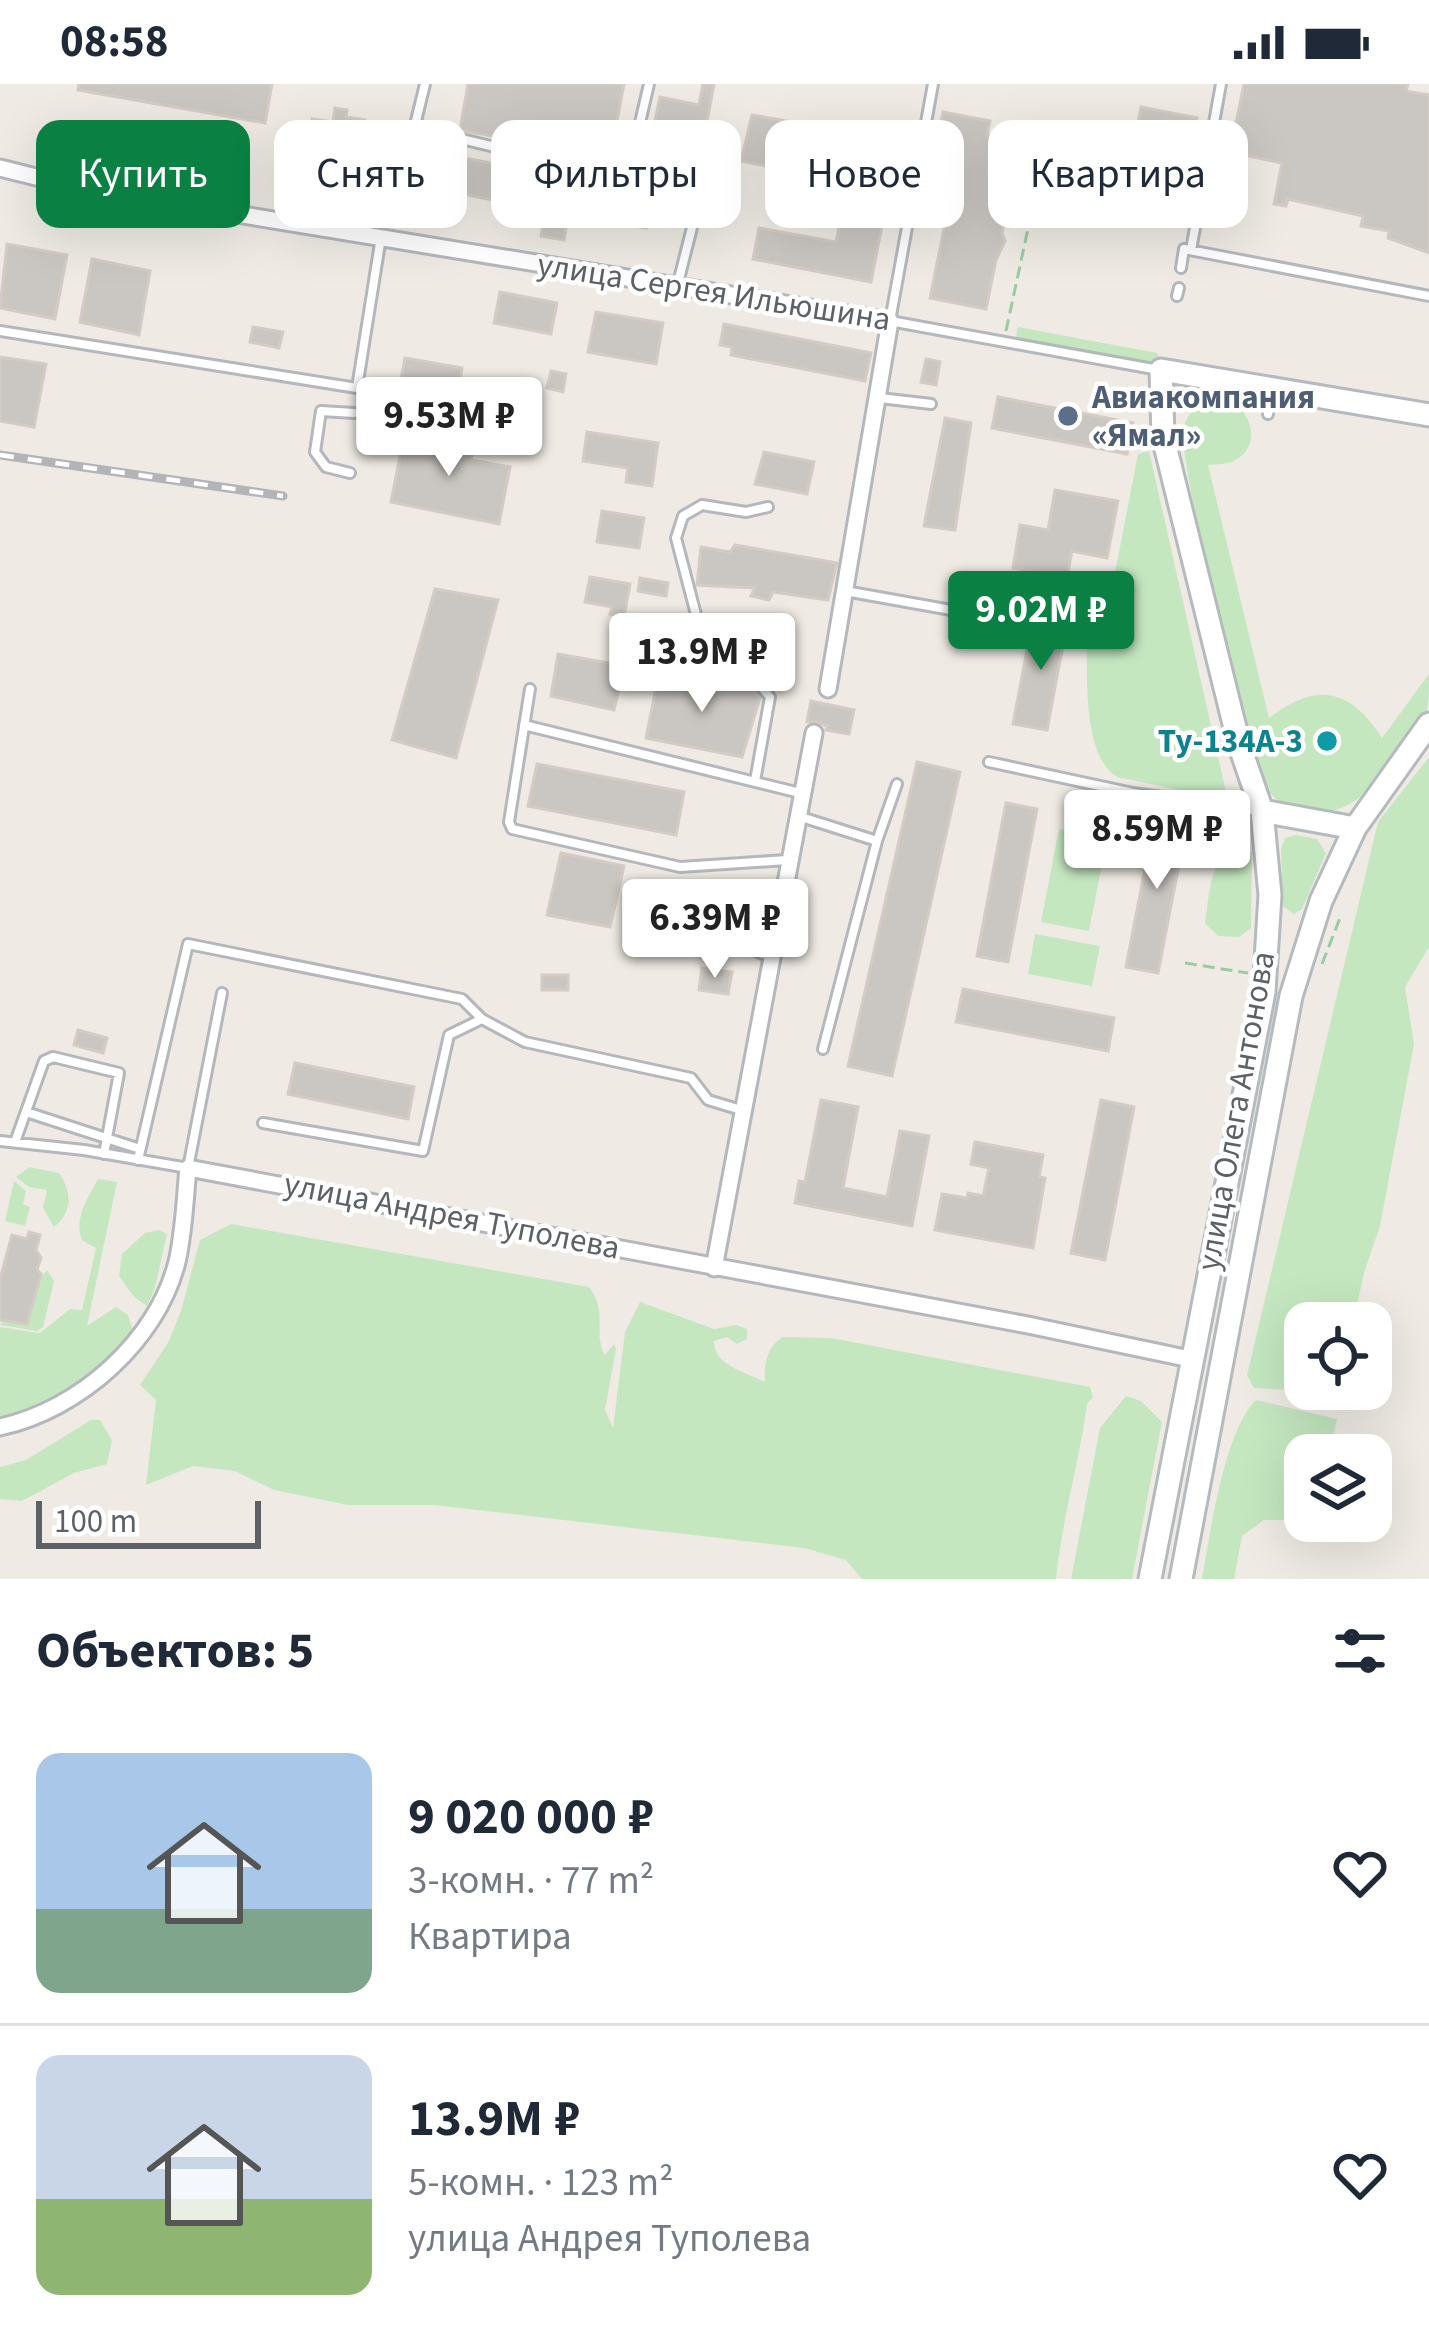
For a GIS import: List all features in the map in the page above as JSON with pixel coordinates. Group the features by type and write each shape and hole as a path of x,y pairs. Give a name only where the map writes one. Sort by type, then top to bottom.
{"street":[{"name":"улица Сергея Ильюшина","path":"0,168 84,190 890,321"},
{"path":"829,689 890,321"},
{"name":"улица Сергея Ильюшина","path":"1161,370 1270,402 1429,416"},
{"name":"улица Олега Антонова","path":"1150,1579 1264,992 1270,895 1262,811 1238,744 1163,437 1161,370"},
{"name":"улица Олега Антонова","path":"1180,1579 1291,996 1322,901 1355,828 1429,724"},
{"path":"714,1268 814,734"},
{"path":"1262,811 1355,828"},
{"path":"0,1427 38,1417 72,1397 113,1366 143,1331 164,1301 178,1259 188,1168"},
{"name":"улица Андрея Туполева","path":"188,1168 1190,1359"}],"lane":[{"path":"425,84 416,122 424,130 499,148 621,167 632,157 649,84"},
{"path":"890,321 933,84"},
{"path":"1191,250 1221,84"},
{"path":"677,287 692,228"},
{"path":"0,331 357,388 381,236"},
{"path":"1181,268 1184,249 1429,296"},
{"name":"улица Сергея Ильюшина","path":"890,321 1161,370"},
{"path":"878,398 931,404"},
{"path":"350,473 326,467 315,452 321,410 354,413"},
{"path":"704,649 676,538 683,516 702,505 746,512 768,507"},
{"path":"843,591 968,613"},
{"path":"753,650 751,675 770,697 755,782"},
{"path":"530,688 508,822 518,832 680,867 789,860"},
{"path":"524,725 801,793"},
{"path":"988,762 1133,793 1262,811"},
{"path":"823,1049 877,842 898,784"},
{"path":"797,816 877,842"},
{"path":"727,937 762,954 773,953"},
{"path":"139,1154 188,944 462,999 482,1019 525,1042 691,1078 708,1100 741,1110"},
{"path":"26,1112 188,1168 222,992"},
{"path":"263,1123 423,1151 449,1035 482,1019"},
{"path":"15,1142 48,1057 115,1070 120,1077 104,1154"},
{"path":"0,1141 139,1154"}],"path":[{"path":"1006,333 1028,228"},
{"path":"1184,963 1252,974"}],"green space":[{"path":"1018,327 1157,353 1161,361 1159,365 1015,342"},
{"path":"1222,398 1240,408 1250,425 1245,452 1226,463 1208,465 1269,718 1302,699 1331,695 1357,708 1382,738 1429,674 1427,710 1416,729 1363,795 1323,813 1295,810 1270,793 1234,677 1204,552 1183,430 1192,411"},
{"path":"1149,451 1226,792 1199,794 1117,777 1105,766 1091,728 1088,621 1107,614 1138,454"},
{"path":"1429,757 1429,947 1405,987 1414,1044 1380,1226 1358,1302 1284,1302 1284,1390 1254,1388 1247,1375 1378,822"},
{"path":"1059,829 1107,838 1089,931 1041,922"},
{"path":"1285,838 1317,839 1326,853 1302,909 1294,914 1283,906 1281,849"},
{"path":"1243,842 1252,853 1251,928 1239,937 1219,936 1205,924 1210,888 1223,857"},
{"path":"1035,934 1100,946 1092,986 1028,974"},
{"path":"29,1167 59,1173 66,1187 67,1208 54,1227 43,1208 47,1190 29,1187 16,1177"},
{"path":"98,1179 117,1182 87,1326 116,1307 128,1315 133,1331 57,1398 0,1418 0,1327 40,1333 70,1309 82,1310 96,1248 82,1240 79,1223"},
{"path":"14,1181 26,1191 23,1204 30,1207 25,1226 5,1221"},
{"path":"231,1224 589,1287 598,1306 601,1347 605,1355 614,1344 616,1349 605,1410 613,1428 625,1332 640,1302 714,1329 736,1325 747,1329 747,1339 737,1344 727,1337 714,1341 715,1349 732,1367 765,1382 767,1357 782,1337 831,1338 1090,1387 1093,1397 1087,1404 1056,1579 862,1579 846,1560 804,1548 434,1505 348,1505 274,1490 235,1471 193,1466 146,1485 156,1400 140,1385 169,1341 200,1240"},
{"path":"159,1230 167,1234 147,1306 119,1276 122,1254 145,1233"},
{"path":"47,1270 54,1281 43,1327 37,1331 0,1325"},
{"path":"1126,1396 1141,1401 1162,1422 1132,1579 1071,1579 1100,1428"},
{"path":"1256,1400 1337,1419 1334,1434 1284,1434 1284,1520 1264,1520 1242,1536 1234,1579 1202,1579 1227,1458"},
{"path":"91,1420 100,1420 112,1440 107,1464 74,1473 22,1501 0,1499 0,1467 26,1460"}],"building":[{"path":"79,84 272,84 265,123 78,90"},
{"path":"468,84 624,84 617,120 491,120 491,136 467,131 467,120 462,120"},
{"path":"703,84 714,84 707,120 655,120 660,97 699,105"},
{"path":"1244,84 1408,84 1406,91 1429,95 1429,253 1388,238 1389,231 1361,226 1363,216 1288,199 1286,206 1274,204 1282,163 1248,156 1248,120 1237,120"},
{"path":"1141,107 1197,118 1196,120 1138,120"},
{"path":"335,108 347,110 346,117 365,120 333,120"},
{"path":"943,112 988,121 988,228 1003,228 1005,241 986,309 930,298 944,228 964,228 964,120 941,120"},
{"path":"752,115 781,120 765,120 765,166 741,161"},
{"path":"467,159 491,163 491,200 467,195"},
{"path":"543,228 566,228 564,240 541,236"},
{"path":"759,228 836,242 839,228 882,228 871,282 753,259"},
{"path":"7,244 67,255 55,319 0,308"},
{"path":"92,259 150,271 139,335 80,322"},
{"path":"500,292 557,303 551,334 494,323"},
{"path":"596,312 663,323 656,364 588,352"},
{"path":"724,324 871,353 865,381 731,355 732,347 720,345"},
{"path":"253,327 283,332 279,348 250,342"},
{"path":"0,357 46,364 34,427 0,421"},
{"path":"405,358 462,368 458,390 401,380"},
{"path":"926,359 940,362 936,385 921,382"},
{"path":"551,371 566,374 563,392 547,388"},
{"path":"512,382 541,387 538,401 509,395"},
{"path":"998,397 1133,423 1127,454 992,428"},
{"path":"945,418 971,423 955,530 924,526"},
{"path":"405,431 474,444 471,460 510,467 499,524 391,502"},
{"path":"587,432 658,443 652,486 626,482 628,468 583,461"},
{"path":"764,452 814,462 807,494 755,484"},
{"path":"1055,490 1118,501 1107,558 1072,551 1067,577 1013,568 1020,525 1048,530"},
{"path":"602,511 644,518 639,548 597,542"},
{"path":"735,545 837,563 828,600 773,592 769,600 751,596 755,588 697,585 701,547 730,552"},
{"path":"590,577 630,584 624,616 610,614 612,607 585,602"},
{"path":"640,578 668,583 666,596 638,591"},
{"path":"435,589 498,600 456,758 392,740"},
{"path":"1038,618 1075,625 1070,646 1063,645 1047,730 1013,724 1029,639 1034,640"},
{"path":"558,654 625,666 614,710 551,696"},
{"path":"659,674 753,690 760,698 742,757 646,738"},
{"path":"811,701 854,710 849,734 807,722"},
{"path":"917,762 960,772 892,1076 848,1066"},
{"path":"537,764 684,792 676,835 528,806"},
{"path":"1006,803 1037,809 1008,962 977,956"},
{"path":"1156,812 1188,818 1158,973 1126,967"},
{"path":"561,853 624,866 610,927 547,915"},
{"path":"702,968 732,972 728,994 699,990"},
{"path":"542,975 568,975 568,990 542,990"},
{"path":"963,989 1114,1018 1108,1051 956,1022"},
{"path":"78,1030 107,1038 103,1053 74,1045"},
{"path":"295,1063 414,1087 408,1119 288,1094"},
{"path":"821,1100 858,1107 843,1188 887,1197 900,1131 929,1136 912,1226 795,1203 799,1181 805,1182"},
{"path":"1101,1100 1134,1107 1105,1260 1071,1253"},
{"path":"975,1142 1043,1155 1039,1177 1045,1178 1033,1248 935,1230 942,1194 983,1196 989,1168 971,1164"},
{"path":"29,1232 40,1235 36,1250 41,1274 27,1324 0,1320 0,1279 12,1235 27,1239"}],"railway":[{"path":"0,455 283,496"}],"place":[{"name":"Авиакомпания «Ямал»","path":"1068,416"},
{"name":"Ту-134А-3","path":"1327,741"}]}
